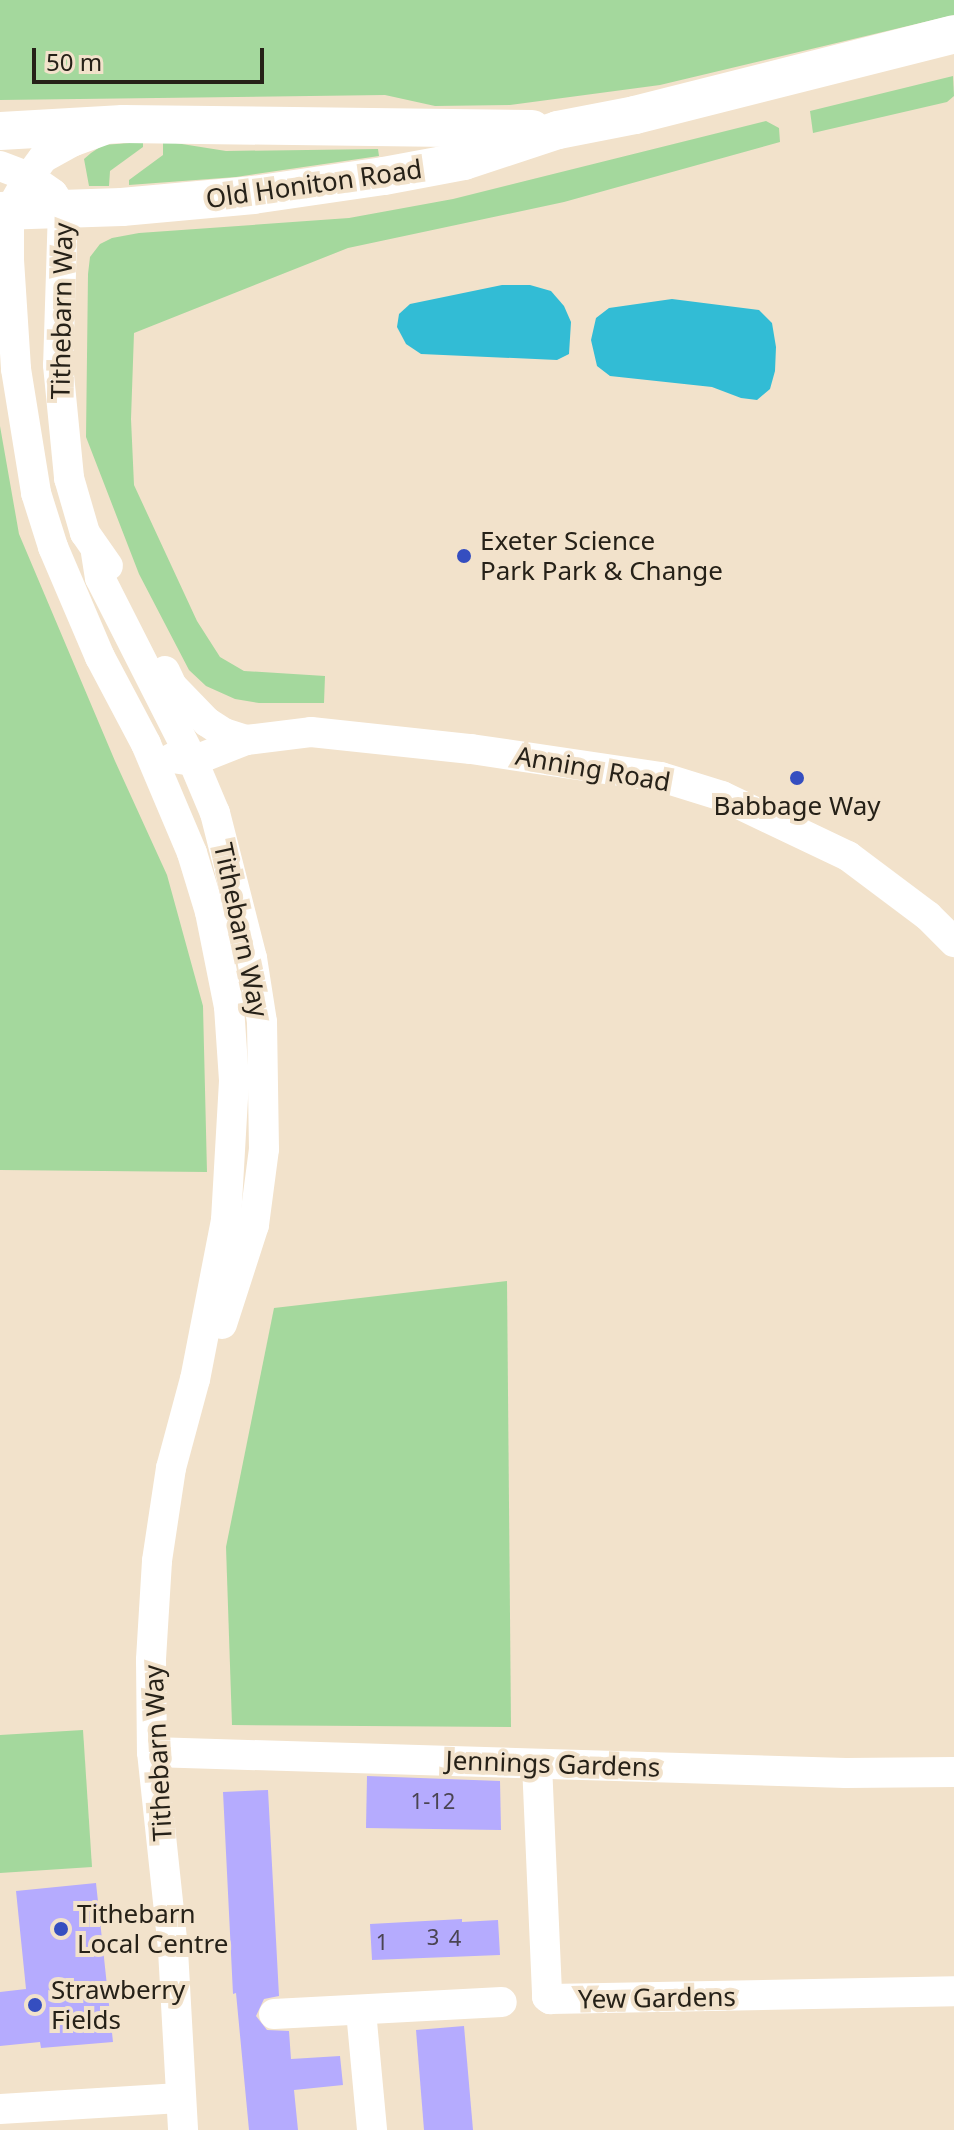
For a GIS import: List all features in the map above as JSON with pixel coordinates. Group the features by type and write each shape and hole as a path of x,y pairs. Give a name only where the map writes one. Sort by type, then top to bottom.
{"street":[{"name":"Old Honiton Road","path":"5,211 253,195 384,176 464,161 558,130 648,112 954,34"},
{"name":"Old Honiton Road","path":"0,131 123,124 558,130"},
{"name":"Old Honiton Road","path":"5,211 43,158 123,124"},
{"path":"0,166 29,177 53,194 63,209"},
{"name":"Tithebarn Way","path":"63,209 58,365 69,478 85,533 96,553 115,573 172,686 207,722 224,733 246,740"},
{"name":"Tithebarn Way","path":"5,211 16,369 36,493 53,547 100,657 146,744 192,853 210,912 229,1007 234,1081 226,1220 195,1379 171,1468 157,1561 151,1660 152,1752 173,1950 183,2130"},
{"name":"Tithebarn Way","path":"96,553 100,578 193,761 215,813 252,958 262,1022 264,1149 254,1225 218,1336 195,1379"},
{"name":"Anning Road","path":"193,761 246,740 311,732 471,749 661,777 722,796 848,856 928,916 954,942"},
{"path":"146,744 167,758 193,761"},
{"name":"Tithebarn Way","path":"192,853 183,783 193,761"},
{"name":"Jennings Gardens","path":"152,1752 846,1773 954,1772"},
{"name":"Yew Gardens","path":"537,1764 547,1997 550,1999 954,1991"},
{"path":"274,2014 502,2002"},
{"path":"361,2011 372,2130"},
{"path":"0,2109 180,2098"}],"green space":[{"path":"0,0 954,0 954,15 660,85 510,105 435,106 385,95 0,100"},
{"path":"953,76 954,96 947,102 813,133 810,111"},
{"path":"766,121 779,128 780,142 564,202 348,248 134,333 131,419 134,485 197,621 220,657 244,671 325,676 324,703 259,703 235,699 206,686 189,670 139,574 86,437 88,274 90,257 100,244 112,238 139,233 349,218 453,199"},
{"path":"163,141 226,151 378,149 379,156 236,177 129,185 129,180 163,155"},
{"path":"143,142 143,147 110,171 109,186 89,186 84,159 91,153 103,145"},
{"path":"0,426 19,534 167,875 203,1006 207,1172 0,1170"},
{"path":"507,1281 511,1727 232,1725 226,1547 274,1308"},
{"path":"83,1730 92,1867 0,1873 0,1735"}],"water":[{"path":"502,285 530,285 551,291 564,306 571,322 569,354 557,360 421,354 406,344 397,327 399,314 410,304"},
{"path":"672,299 759,310 772,323 776,347 775,371 770,389 757,400 741,398 712,387 610,376 597,366 591,340 596,318 609,308"}],"building":[{"path":"367,1776 500,1781 501,1830 366,1828"},
{"path":"268,1790 279,1996 264,1999 256,2016 267,2030 289,2031 291,2059 340,2056 343,2085 294,2090 298,2130 249,2130 236,1993 233,1994 223,1792"},
{"name":"Tithebarn Local Centre","path":"96,1883 113,2042 41,2048 40,2042 0,2046 0,1992 26,1989 16,1891"},
{"path":"462,1919 462,1922 498,1920 500,1955 372,1960 370,1924"},
{"path":"464,2026 473,2130 424,2130 416,2030"}],"place":[{"name":"Exeter Science Park Park & Change","path":"464,556"},
{"name":"Babbage Way","path":"797,778"},
{"name":"Tithebarn Local Centre","path":"61,1929"},
{"name":"Strawberry Fields","path":"35,2005"}]}
